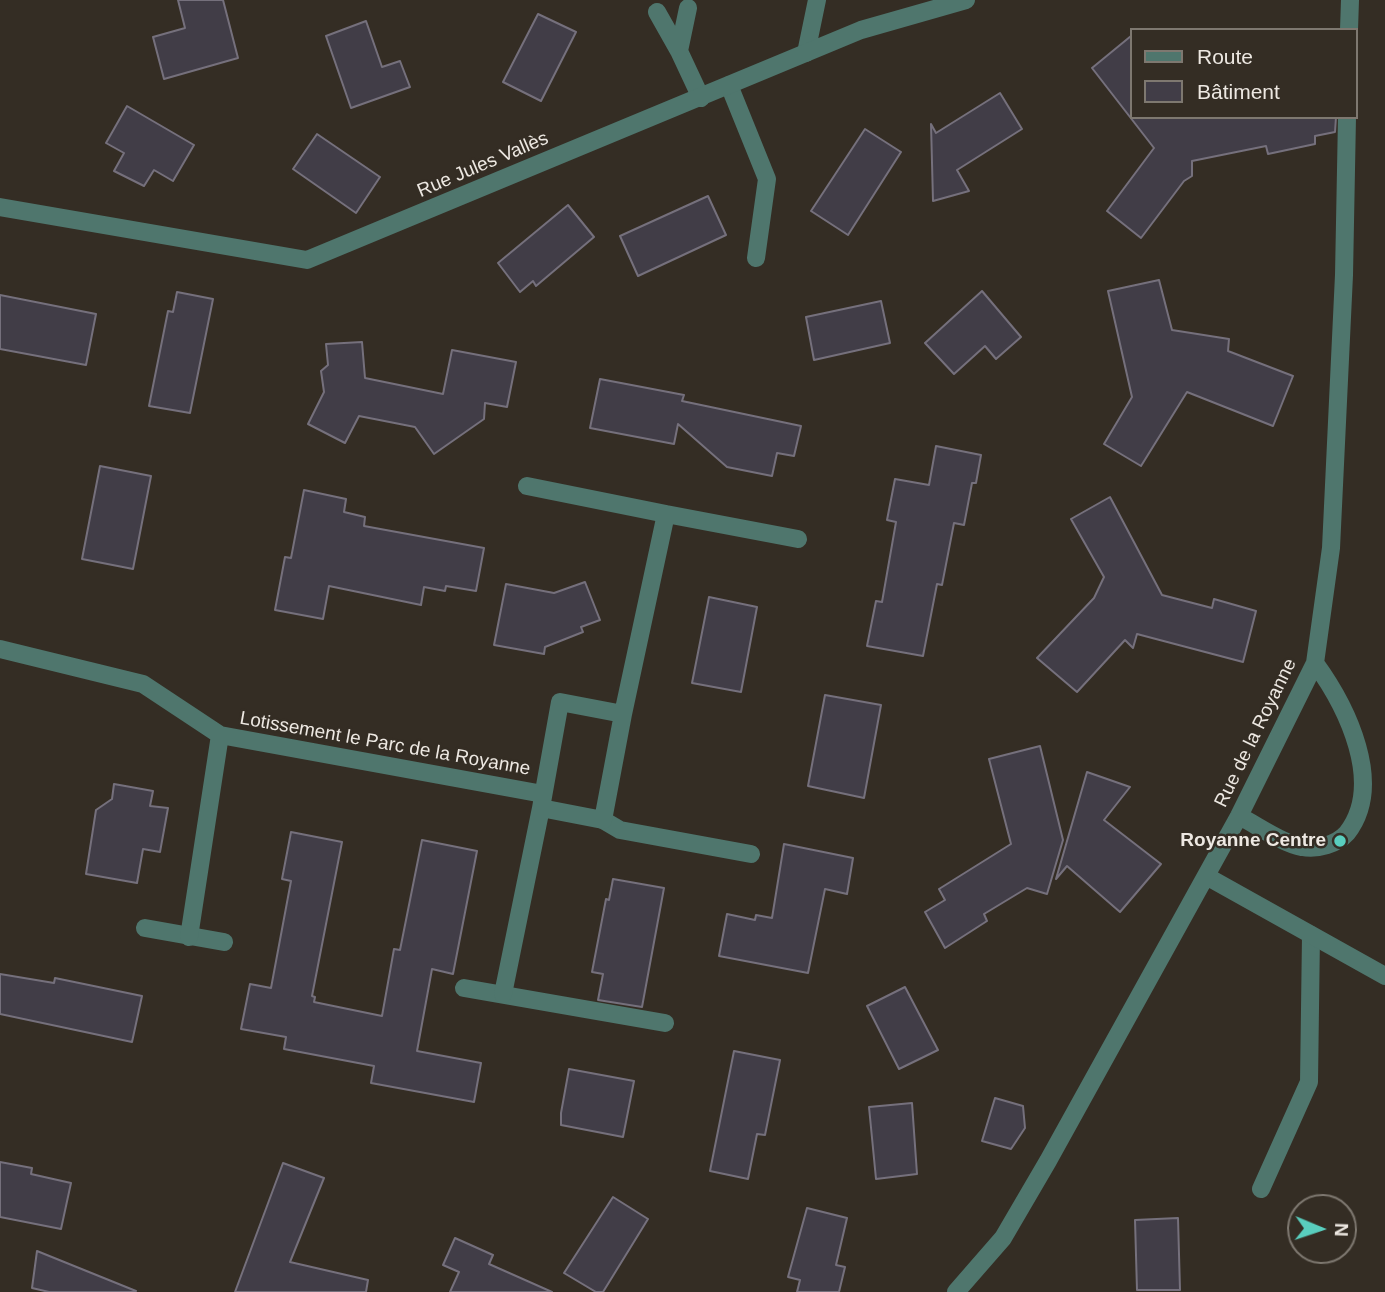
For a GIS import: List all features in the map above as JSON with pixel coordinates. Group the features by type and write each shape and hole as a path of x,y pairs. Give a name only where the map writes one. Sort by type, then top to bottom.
{"street":[{"path":"806,53 817,0"},
{"name":"Rue Jules Vallès","path":"0,207 307,260 861,30 966,0"},
{"path":"1349,28 1350,0"},
{"path":"679,51 688,8"},
{"path":"657,12 701,97"},
{"path":"729,85 767,179 756,258"},
{"name":"Rue de la Royanne","path":"956,1292 1003,1238 1239,816 1315,663 1331,548 1344,275 1347,119"},
{"path":"527,486 798,539"},
{"path":"603,820 666,514"},
{"name":"Lotissement le Parc de la Royanne","path":"0,649 143,684 220,735 542,801 603,820 620,830 751,854"},
{"path":"1239,816 1303,847 1340,841 1359,822 1368,788 1365,756 1345,705 1315,663"},
{"name":"Lotissement le Parc de la Royanne","path":"503,994 560,702 623,714"},
{"name":"Lotissement le Parc de la Royanne","path":"189,937 220,735"},
{"path":"1206,876 1385,976"},
{"path":"145,928 224,942"},
{"path":"1261,1189 1308,1082 1311,935"},
{"path":"464,988 665,1023"}],"building":[{"path":"178,0 223,0 238,58 164,79 153,37 185,28"},
{"path":"538,14 576,32 541,101 503,82"},
{"path":"366,21 382,67 400,61 410,87 351,108 326,36"},
{"path":"1130,37 1130,117 1092,68"},
{"path":"1000,93 1022,129 957,170 969,191 933,201 931,124 936,133"},
{"path":"127,106 194,145 173,181 154,170 144,186 114,171 124,153 106,143"},
{"path":"1132,119 1336,119 1335,132 1315,136 1315,144 1268,154 1266,146 1192,161 1192,176 1184,181 1141,238 1107,211 1154,148"},
{"path":"865,129 901,152 848,235 811,211"},
{"path":"317,134 380,177 356,213 293,169"},
{"path":"708,196 726,235 638,276 620,236"},
{"path":"568,205 594,237 536,286 533,281 520,292 498,263"},
{"path":"1159,280 1172,330 1229,339 1228,351 1293,376 1273,426 1187,392 1141,466 1104,444 1132,397 1108,291"},
{"path":"982,291 1021,337 996,359 985,346 954,374 925,343"},
{"path":"177,292 213,299 190,413 149,406 168,311 173,312"},
{"path":"0,295 96,314 86,365 0,349"},
{"path":"881,301 890,343 814,360 806,317"},
{"path":"362,342 365,378 443,394 452,350 516,362 507,407 485,403 484,419 434,454 415,427 359,416 345,443 308,424 324,392 321,371 328,365 326,344"},
{"path":"600,379 684,395 682,401 801,426 794,456 777,453 772,476 727,467 678,424 674,444 590,428"},
{"path":"936,446 981,455 976,483 972,483 964,525 954,523 942,585 937,584 923,656 867,646 876,601 882,602 896,522 887,520 895,479 929,485"},
{"path":"100,466 151,476 133,569 82,559"},
{"path":"304,490 346,499 344,512 365,517 364,526 484,548 476,591 446,586 445,591 424,587 421,605 329,586 323,619 275,610 285,557 291,558"},
{"path":"1110,497 1162,595 1212,608 1214,599 1256,611 1243,662 1137,634 1133,648 1125,640 1077,692 1037,658 1094,598 1104,577 1071,519"},
{"path":"585,582 600,620 581,627 583,632 545,647 544,654 494,645 506,584 554,593"},
{"path":"709,597 757,607 741,692 692,683"},
{"path":"825,695 881,705 864,798 808,786"},
{"path":"1040,746 1063,840 1047,894 1027,888 984,914 987,921 945,948 925,912 945,900 939,889 1011,844 989,759"},
{"path":"1087,772 1130,787 1104,820 1161,864 1120,912 1067,866 1056,879"},
{"path":"114,784 153,791 150,806 168,808 160,852 143,849 137,883 86,874 96,810 112,799"},
{"path":"291,832 342,842 312,996 315,997 314,1002 382,1016 394,949 400,950 422,840 477,851 453,974 432,969 417,1051 481,1063 474,1102 371,1083 374,1066 284,1049 286,1037 241,1029 250,984 271,988 291,881 282,879"},
{"path":"784,844 853,858 847,894 825,889 808,973 719,956 727,914 755,920 756,915 772,918"},
{"path":"613,879 664,888 642,1007 598,1000 603,974 592,972 606,899 609,900"},
{"path":"0,974 54,983 55,978 142,996 132,1042 0,1014"},
{"path":"905,987 938,1050 899,1069 867,1006"},
{"path":"734,1051 780,1060 765,1135 757,1134 748,1179 710,1171"},
{"path":"569,1069 634,1081 623,1137 561,1125"},
{"path":"995,1098 1023,1106 1025,1128 1011,1149 982,1141"},
{"path":"912,1103 917,1174 876,1179 869,1107"},
{"path":"0,1162 32,1168 31,1174 71,1183 61,1229 0,1217"},
{"path":"283,1163 324,1178 290,1262 368,1280 366,1292 235,1292"},
{"path":"613,1197 648,1219 603,1292 596,1292 564,1273"},
{"path":"807,1208 847,1218 836,1265 845,1267 839,1292 797,1292 800,1280 788,1277"},
{"path":"1178,1218 1180,1290 1137,1290 1135,1220"},
{"path":"455,1238 493,1255 489,1264 552,1292 450,1292 459,1272 443,1265"},
{"path":"37,1251 136,1291 49,1292 32,1288"}],"place":[{"name":"Royanne Centre","path":"1340,841"}]}
